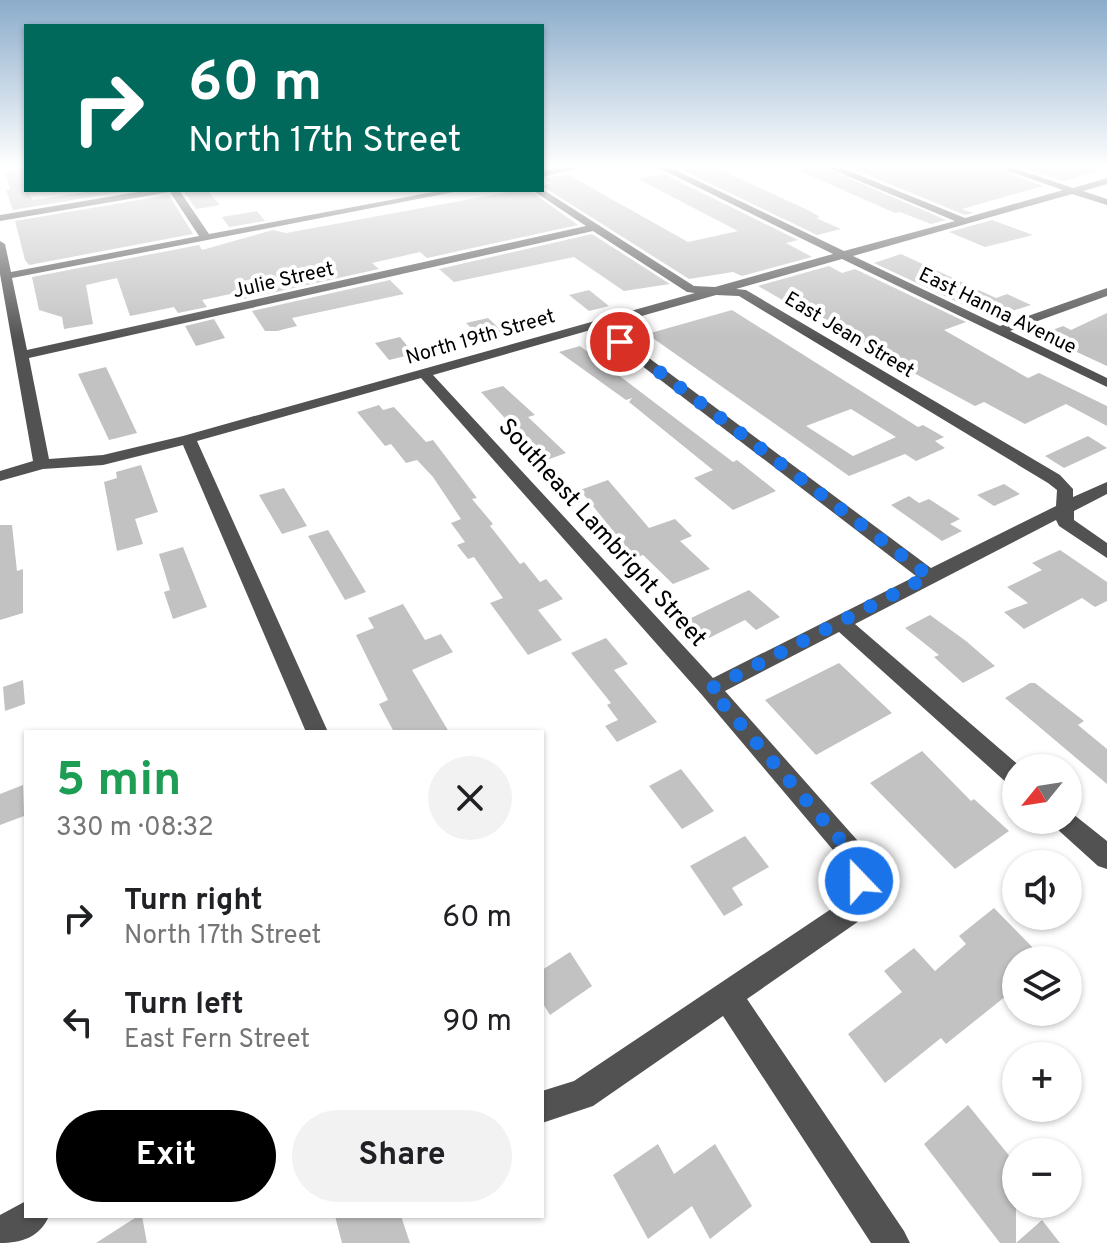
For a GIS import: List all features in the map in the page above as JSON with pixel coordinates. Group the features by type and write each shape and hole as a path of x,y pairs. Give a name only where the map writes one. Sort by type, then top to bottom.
{"street":[{"path":"196,223 206,238"},
{"path":"4,268 285,223"},
{"name":"East Jean Street","path":"591,223 691,289 742,293 1054,479 1065,489 1065,522 1107,552"},
{"name":"East Hanna Avenue","path":"777,223 1107,383"},
{"name":"North 19th Street","path":"0,476 42,464 103,460 188,439 958,223"},
{"name":"Julie Street","path":"23,355 597,227"},
{"path":"0,244 7,310 23,355 42,464"},
{"path":"999,331 1107,292"},
{"path":"596,324 929,576"},
{"name":"Southeast Lambright Street","path":"424,373 710,689 856,858 863,903 726,994"},
{"path":"188,439 316,730"},
{"path":"710,689 1107,487"},
{"path":"840,622 1002,765"},
{"path":"1081,834 1107,857"},
{"path":"544,1106 582,1095 726,994 892,1243"},
{"path":"0,1235 29,1218"}],"building":[{"path":"16,223 186,223 193,234 29,265"},
{"path":"226,223 253,223 229,227"},
{"path":"340,223 578,225 427,258 420,252 372,263 379,269 244,299 240,292 202,300 207,307 178,313 174,307 130,316 117,278 86,285 93,324 64,329 62,317 39,310 32,277 199,245 202,250 273,230 286,233"},
{"path":"600,223 654,223 688,242 738,231 723,223 763,223 798,240 786,243 812,257 742,276 733,272 689,279"},
{"path":"792,223 827,223 841,229 817,235"},
{"path":"981,223 1000,223 1033,235 985,247 949,232"},
{"path":"592,234 670,284 624,291 574,257 454,282 439,269"},
{"path":"901,254 996,298 1007,294 1031,305 996,316 985,315 874,263"},
{"path":"829,266 842,273 855,269 966,322 944,330 1028,378 1039,373 1107,406 1107,426 1066,404 1025,424 984,402 975,406 862,345 867,344 812,311 805,313 758,286"},
{"path":"390,280 404,294 292,318 297,326 277,331 265,331 252,311"},
{"path":"589,290 609,306 589,311 569,295"},
{"path":"732,310 918,427 923,425 944,437 935,441 945,448 916,461 905,454 849,476 647,334","holes":["851,409 896,437 853,456 806,426"]},
{"path":"1107,313 1107,366 1040,335 1063,326 1071,330"},
{"path":"488,318 503,332 482,338 466,323"},
{"path":"214,319 225,338 196,346 185,326"},
{"path":"400,337 414,354 389,360 375,343"},
{"path":"580,346 776,491 733,510 694,478 713,470 629,402 632,398 626,400 559,352"},
{"path":"106,367 137,433 109,440 78,374"},
{"path":"503,386 535,415 528,417 566,453 544,461 481,392"},
{"path":"379,405 383,410 394,407 426,442 433,440 477,498 472,499 493,524 490,526 520,564 524,562 540,582 546,579 563,599 538,610 562,640 528,655 490,603 503,598 474,557 468,559 457,545 465,542 451,523 461,519 433,477 417,460 406,463 391,444 385,446 357,412"},
{"path":"1088,436 1107,448 1064,468 1045,456"},
{"path":"141,465 158,512 135,519 143,544 117,551 104,482 117,478 116,472"},
{"path":"608,480 649,528 675,519 692,536 680,541 710,569 673,584 643,555 635,558 580,490"},
{"path":"1004,484 1020,494 994,506 977,495"},
{"path":"284,488 307,526 282,534 259,495"},
{"path":"909,496 919,503 929,499 960,519 950,524 962,531 942,541 891,505"},
{"path":"0,525 12,525 17,571 23,569 23,613 0,620"},
{"path":"328,530 366,592 345,600 308,536"},
{"path":"183,547 207,607 173,619 164,592 170,590 159,554"},
{"path":"1060,550 1107,582 1107,601 1095,607 1082,598 1024,629 1004,612 1028,603 1007,587 1042,570 1032,563"},
{"path":"749,590 780,617 756,630 745,620 707,639 687,620"},
{"path":"403,604 425,640 441,634 453,652 412,670 448,730 393,730 379,704 388,700 356,635 374,628 368,618"},
{"path":"930,615 995,666 963,683 934,657 939,655 905,628"},
{"path":"606,638 628,664 614,670 657,722 617,742 605,726 618,720 607,705 611,703 571,653"},
{"path":"839,663 892,713 816,755 765,700"},
{"path":"23,680 25,704 5,711 3,687"},
{"path":"1035,683 1084,721 1078,725 1107,749 1107,784 1082,763 1082,754 1071,754 1005,698"},
{"path":"922,751 971,801 974,799 1002,825 1002,834 1005,834 955,869 870,783"},
{"path":"681,769 714,811 682,829 649,786"},
{"path":"23,785 24,816 0,825 0,794"},
{"path":"745,836 769,867 732,888 743,905 724,916 690,866"},
{"path":"994,908 1002,916 1002,930 1016,930 1031,946 1002,946 1002,999 946,1044 941,1038 885,1083 848,1034 902,992 884,971 914,948 935,971 966,944 959,936"},
{"path":"570,952 592,986 550,1015 544,1005 544,969"},
{"path":"968,1105 1002,1147 1002,1218 1016,1218 1016,1243 1000,1243 924,1144"},
{"path":"658,1144 674,1174 715,1144 752,1206 710,1239 692,1206 648,1239 613,1175"},
{"path":"135,1218 142,1218 147,1243 96,1243"},
{"path":"336,1218 402,1218 410,1243 342,1243"},
{"path":"1042,1220 1060,1243 1016,1243"}],"route":[{"path":"620,342 929,576 710,689 856,858 859,881"}]}
